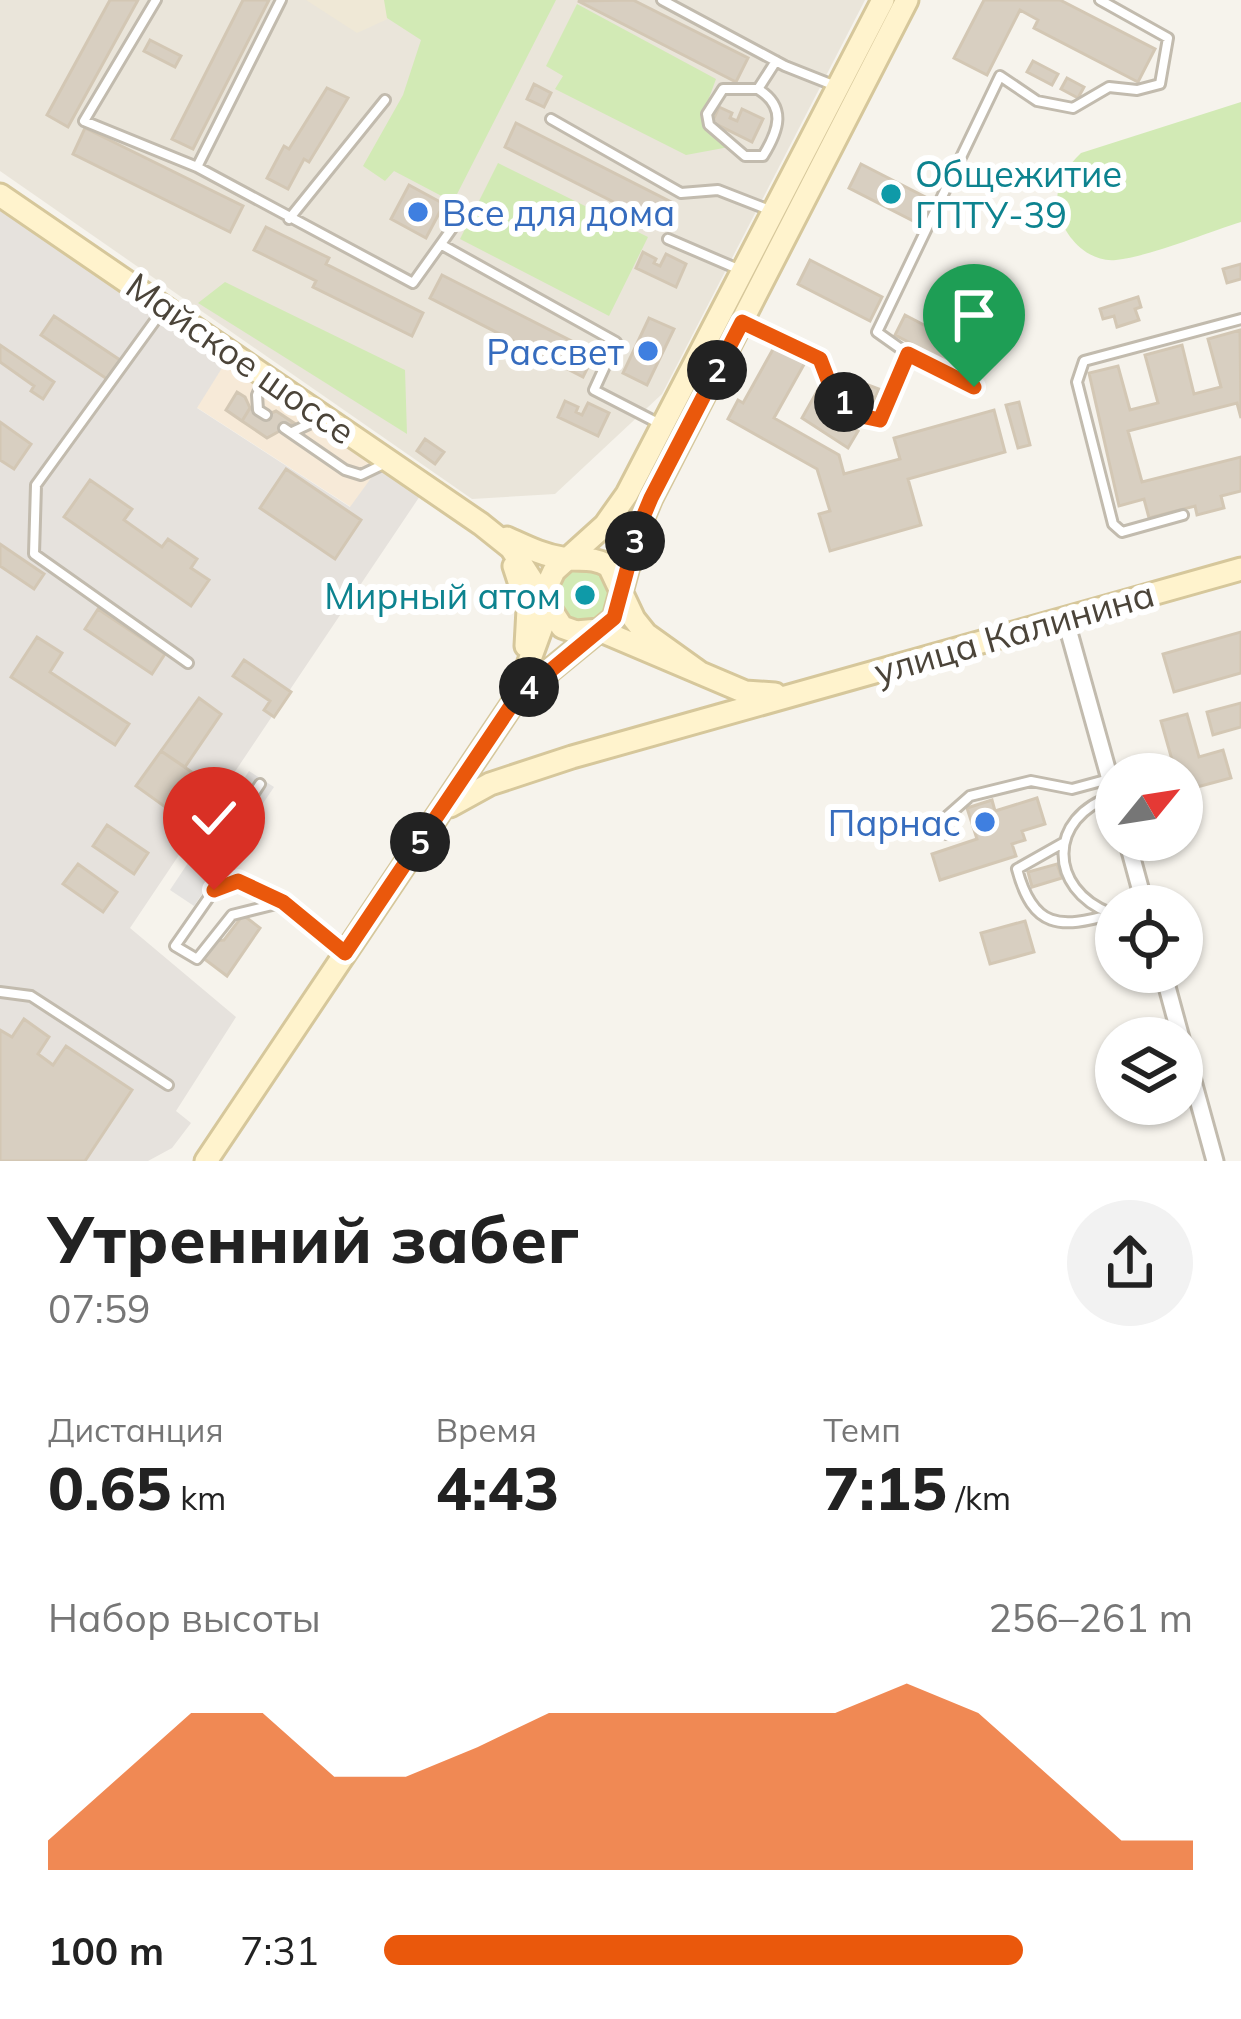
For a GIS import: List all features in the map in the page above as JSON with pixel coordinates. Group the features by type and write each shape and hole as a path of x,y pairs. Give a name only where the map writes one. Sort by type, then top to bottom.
{"main road":[{"path":"206,1161 515,700 544,621 547,586 554,571 605,525 627,494 883,0"},
{"path":"515,700 614,618 651,498 907,0"},
{"name":"Майское шоссе","path":"0,195 481,524 511,548 546,602"},
{"name":"Майское шоссе","path":"481,524 542,554 568,560"},
{"name":"Майское шоссе","path":"481,524 497,539 524,588 528,627 515,700"},
{"path":"568,560 584,557 609,566 622,592"},
{"name":"улица Калинина","path":"440,812 477,789 530,770 1241,569"},
{"name":"улица Калинина","path":"622,592 646,634 699,671"},
{"path":"546,602 562,627 576,632 599,630"},
{"name":"улица Калинина","path":"599,630 745,692 788,695"}],"street":[{"path":"1065,618 1103,753"},
{"path":"1203,1117 1215,1161"}],"lane":[{"path":"156,0 84,121 197,167 413,283 463,213"},
{"path":"197,167 281,0"},
{"path":"662,0 776,61 838,87"},
{"path":"974,387 908,354 877,332 1000,76 1037,101 1073,108 1109,87 1138,90 1160,84 1168,38 1100,0"},
{"path":"758,89 776,61"},
{"path":"722,89 758,89 771,97 779,113 774,137 763,156 746,156 709,125 707,114 722,89"},
{"path":"289,219 385,100"},
{"path":"551,119 681,193 718,190 774,212"},
{"path":"668,239 743,271"},
{"path":"442,245 616,342 594,390 663,425"},
{"path":"166,305 36,485 34,554 188,663"},
{"path":"1183,515 1122,532 1113,524 1077,382 1084,361 1241,319"},
{"path":"742,322 820,359 828,380 852,414 880,420 908,354"},
{"path":"266,374 257,395 259,410 266,415"},
{"path":"326,417 287,430 361,476 390,461"},
{"path":"946,834 944,820 970,796 1030,782 1095,791"},
{"path":"260,784 211,858 238,881 283,902 345,953"},
{"path":"1095,802 1075,818 1063,843 1062,861 1076,887 1095,907"},
{"path":"1063,843 1017,869 1030,902 1057,922 1071,926 1095,919"},
{"path":"238,881 214,890 175,946 197,959 232,915 283,902"},
{"path":"0,992 31,996 167,1085"}],"shaded area":[{"path":"0,0 865,0 662,394 555,494 472,499 0,171"},
{"path":"306,0 421,0 357,33"},
{"path":"0,209 227,360 197,408 350,507 382,463 424,490 130,928 236,1017 176,1111 191,1123 172,1148 148,1161 0,1161"},
{"path":"227,360 382,463 351,507 196,407"},
{"path":"249,771 274,787 194,906 170,890"}],"green space":[{"path":"384,0 556,0 453,202 394,171 385,181 363,166 403,95 421,40 387,18"},
{"path":"577,4 716,79 701,120 729,147 686,155 555,89 563,76 546,66"},
{"path":"1241,102 1241,222 1116,260 1096,257 1071,238 1058,210 1058,194 1066,172 1081,153"},
{"path":"498,163 648,237 609,316 460,239"},
{"path":"225,282 405,370 407,434 198,303"},
{"path":"583,568 602,576 610,595 602,614 583,622 564,614 556,595 564,576"}],"building":[{"path":"110,0 138,0 68,127 47,115"},
{"path":"243,0 269,0 193,149 172,139"},
{"path":"633,0 748,58 736,82 578,1"},
{"path":"984,0 1060,0 1155,49 1138,82 1034,28 1038,20 1020,10 987,75 954,58"},
{"path":"150,40 181,56 175,67 144,51"},
{"path":"1033,61 1058,74 1052,85 1027,72"},
{"path":"1067,78 1084,87 1078,98 1061,89"},
{"path":"534,84 551,93 544,107 527,99"},
{"path":"327,88 348,98 288,189 267,178 284,146 289,149"},
{"path":"719,107 737,121 742,109 763,119 752,142 712,122"},
{"path":"516,123 675,204 663,227 505,147"},
{"path":"85,128 243,206 230,232 73,154"},
{"name":"Общежитие ГПТУ-39","path":"861,164 933,201 921,225 849,188"},
{"name":"Все для дома","path":"409,185 444,204 426,238 391,219"},
{"path":"266,227 329,258 326,264 423,313 412,336 313,287 316,281 254,250"},
{"path":"643,252 660,266 666,254 686,264 676,287 636,268"},
{"name":"Общежитие ГПТУ-39","path":"810,260 882,297 870,321 798,284"},
{"path":"1241,264 1241,279 1227,283 1223,269"},
{"path":"442,275 595,353 583,377 430,298"},
{"path":"1138,297 1139,320 1117,327 1114,316 1103,319 1100,309"},
{"path":"905,315 976,357 968,373 895,335"},
{"path":"54,316 120,360 107,379 41,335"},
{"name":"Рассвет","path":"649,318 674,329 647,385 623,373"},
{"path":"1240,330 1241,418 1237,403 1128,431 1142,482 1241,457 1241,491 1221,496 1224,508 1197,515 1195,506 1149,518 1144,499 1119,506 1089,373 1118,366 1130,410 1158,403 1145,355 1182,345 1194,394 1221,387 1208,339"},
{"path":"777,342 807,359 774,418 839,455 844,474 900,459 894,438 994,410 1005,452 908,479 921,525 830,551 819,514 830,511 817,469 728,419 738,400 743,403"},
{"path":"0,345 54,382 43,399 31,391 34,386 0,362"},
{"path":"868,385 879,389 869,411 859,406"},
{"path":"820,386 834,395 824,413 858,431 848,448 802,418"},
{"path":"237,392 250,408 242,421 226,410"},
{"path":"565,401 578,407 576,412 582,415 588,403 609,413 598,436 558,417"},
{"path":"1019,402 1030,445 1018,448 1006,405"},
{"path":"250,408 262,417 276,411 294,423 267,438 242,421"},
{"path":"0,422 31,444 14,469 0,460"},
{"path":"425,439 444,452 435,464 417,451"},
{"path":"286,469 361,520 335,559 260,508"},
{"path":"90,480 132,509 124,520 162,547 168,539 197,559 191,568 209,580 191,606 64,517"},
{"path":"0,544 44,574 34,589 0,566"},
{"path":"98,609 165,654 152,674 85,629"},
{"path":"1241,632 1241,673 1174,692 1163,654"},
{"path":"37,637 62,653 50,672 129,724 115,745 11,677"},
{"path":"244,660 291,692 274,717 264,710 270,701 233,676"},
{"path":"199,698 221,714 185,767 161,751"},
{"path":"1241,703 1241,727 1213,735 1207,712"},
{"path":"1187,714 1198,753 1170,753 1161,721"},
{"path":"1223,750 1231,778 1203,785 1203,756"},
{"path":"161,751 193,773 168,809 136,786"},
{"path":"1037,798 1045,824 1022,831 1025,840 1012,844 1016,856 940,880 932,854 977,839 967,808 992,800 995,811"},
{"path":"107,825 148,853 134,874 93,846"},
{"path":"78,864 117,892 103,912 63,884"},
{"path":"1057,864 1062,878 1032,887 1028,872"},
{"path":"243,915 260,928 227,976 203,958"},
{"path":"1025,921 1034,952 990,964 981,933"},
{"path":"24,1019 49,1037 38,1054 53,1065 66,1046 132,1090 85,1161 0,1161 0,1030 12,1037"}],"place":[{"name":"Общежитие ГПТУ-39","path":"891,194"},
{"name":"Все для дома","path":"418,212"},
{"name":"Рассвет","path":"648,351"},
{"name":"Мирный атом","path":"585,595"},
{"name":"Парнас","path":"985,822"}],"route":[{"path":"214,890 238,881 283,902 345,953 515,700 614,618 651,498 742,322 820,359 828,380 852,414 880,420 908,354 974,387"}]}
